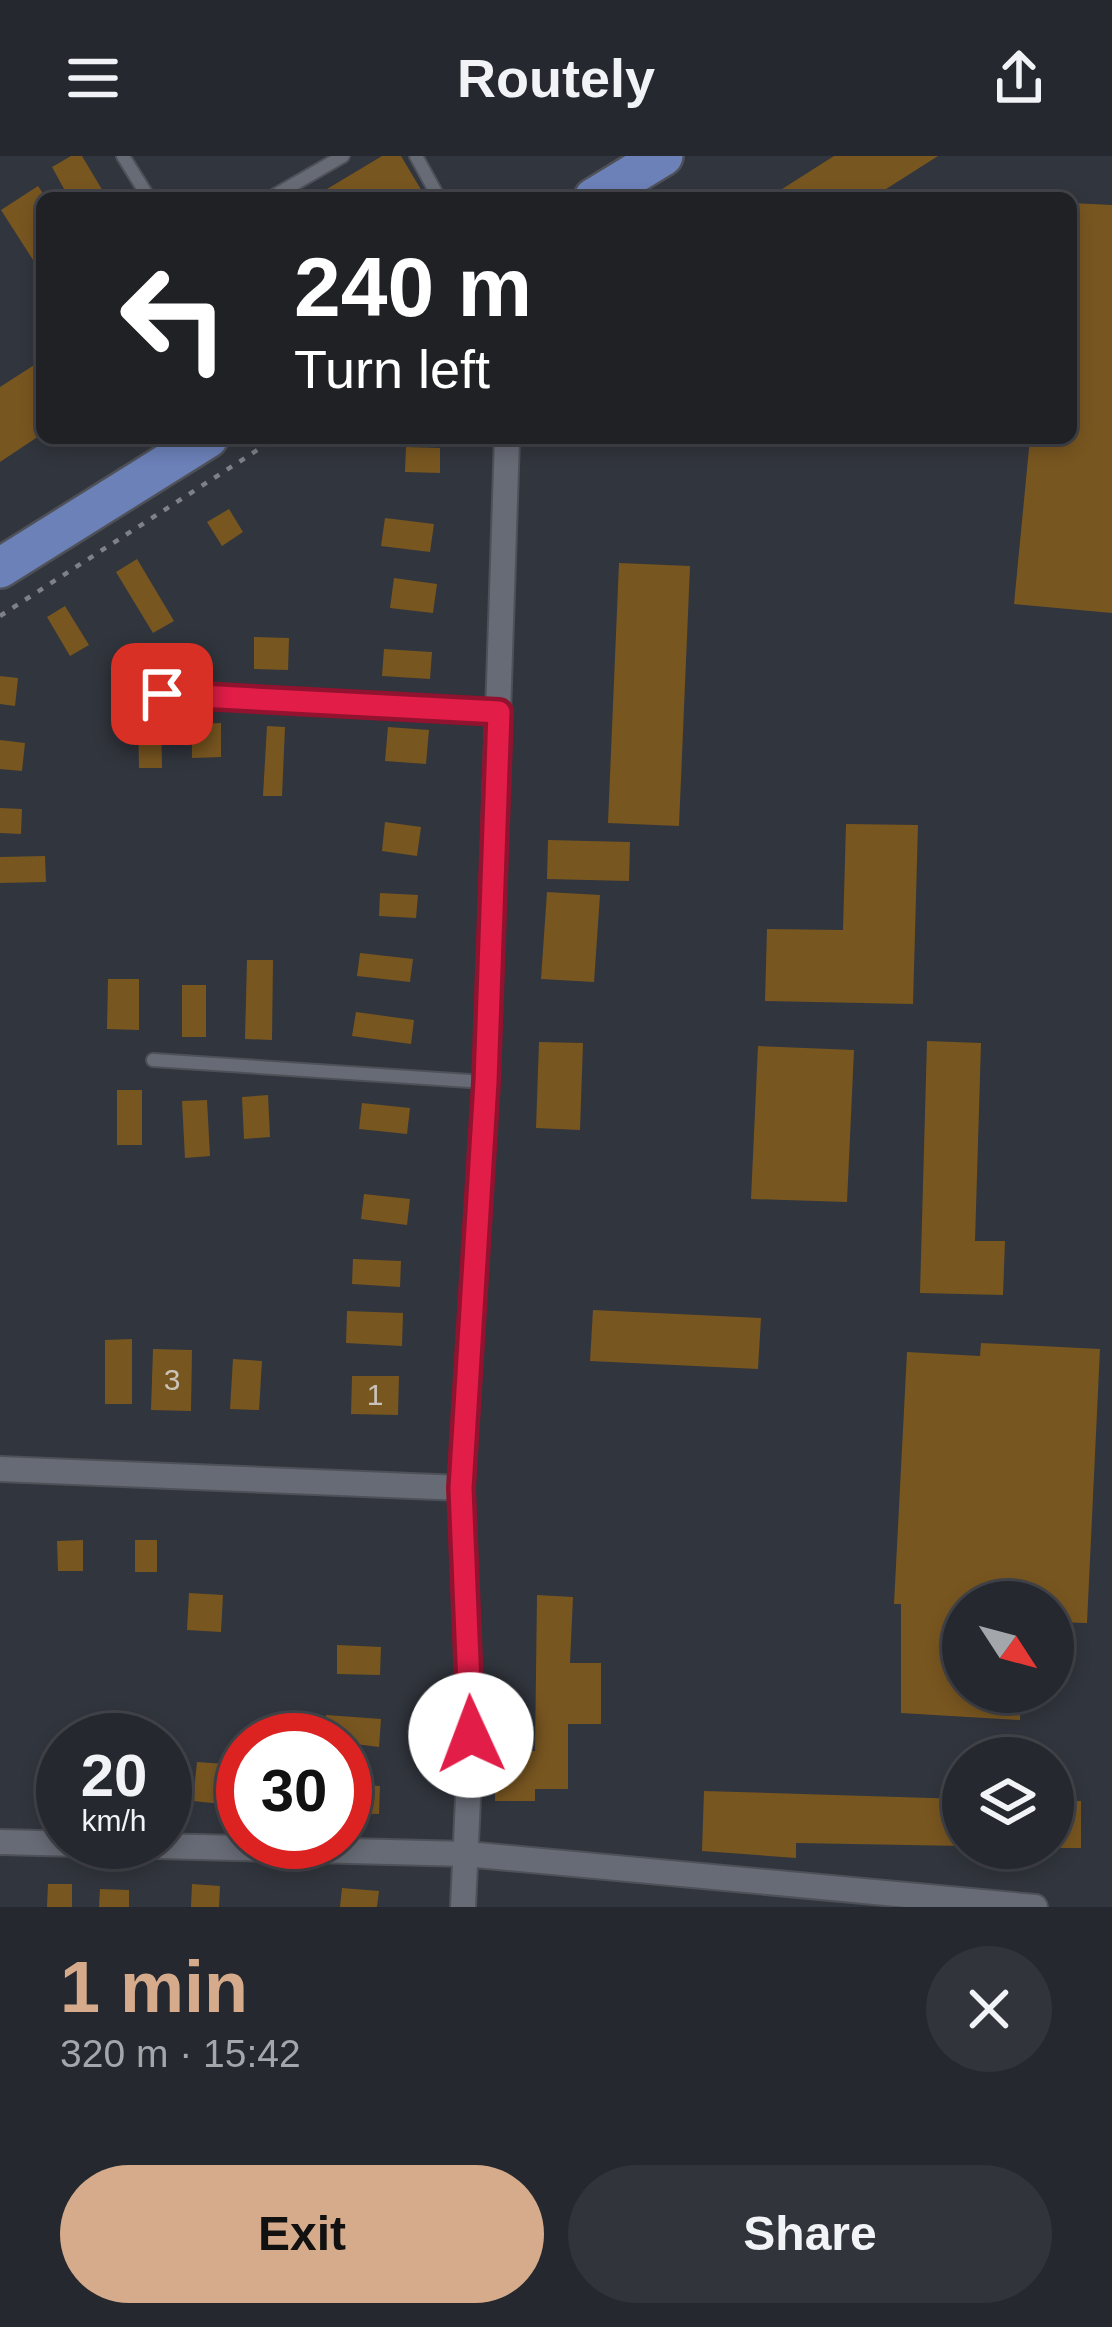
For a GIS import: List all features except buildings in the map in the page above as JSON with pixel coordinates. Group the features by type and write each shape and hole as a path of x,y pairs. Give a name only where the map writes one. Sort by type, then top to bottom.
{"main road":[{"path":"604,192 663,156"},
{"path":"0,568 198,444"}],"street":[{"path":"464,1907 471,1735 461,1488 486,1082 507,444"},
{"path":"0,1469 461,1488"},
{"path":"0,1842 466,1854 1034,1907"}],"lane":[{"path":"123,156 145,192"},
{"path":"280,192 343,156"},
{"path":"416,156 436,192"},
{"path":"162,694 499,712"},
{"path":"153,1060 486,1082"}],"path":[{"path":"0,616 267,444"}],"route":[{"path":"162,694 499,712 486,1082 461,1488 471,1735"}]}
